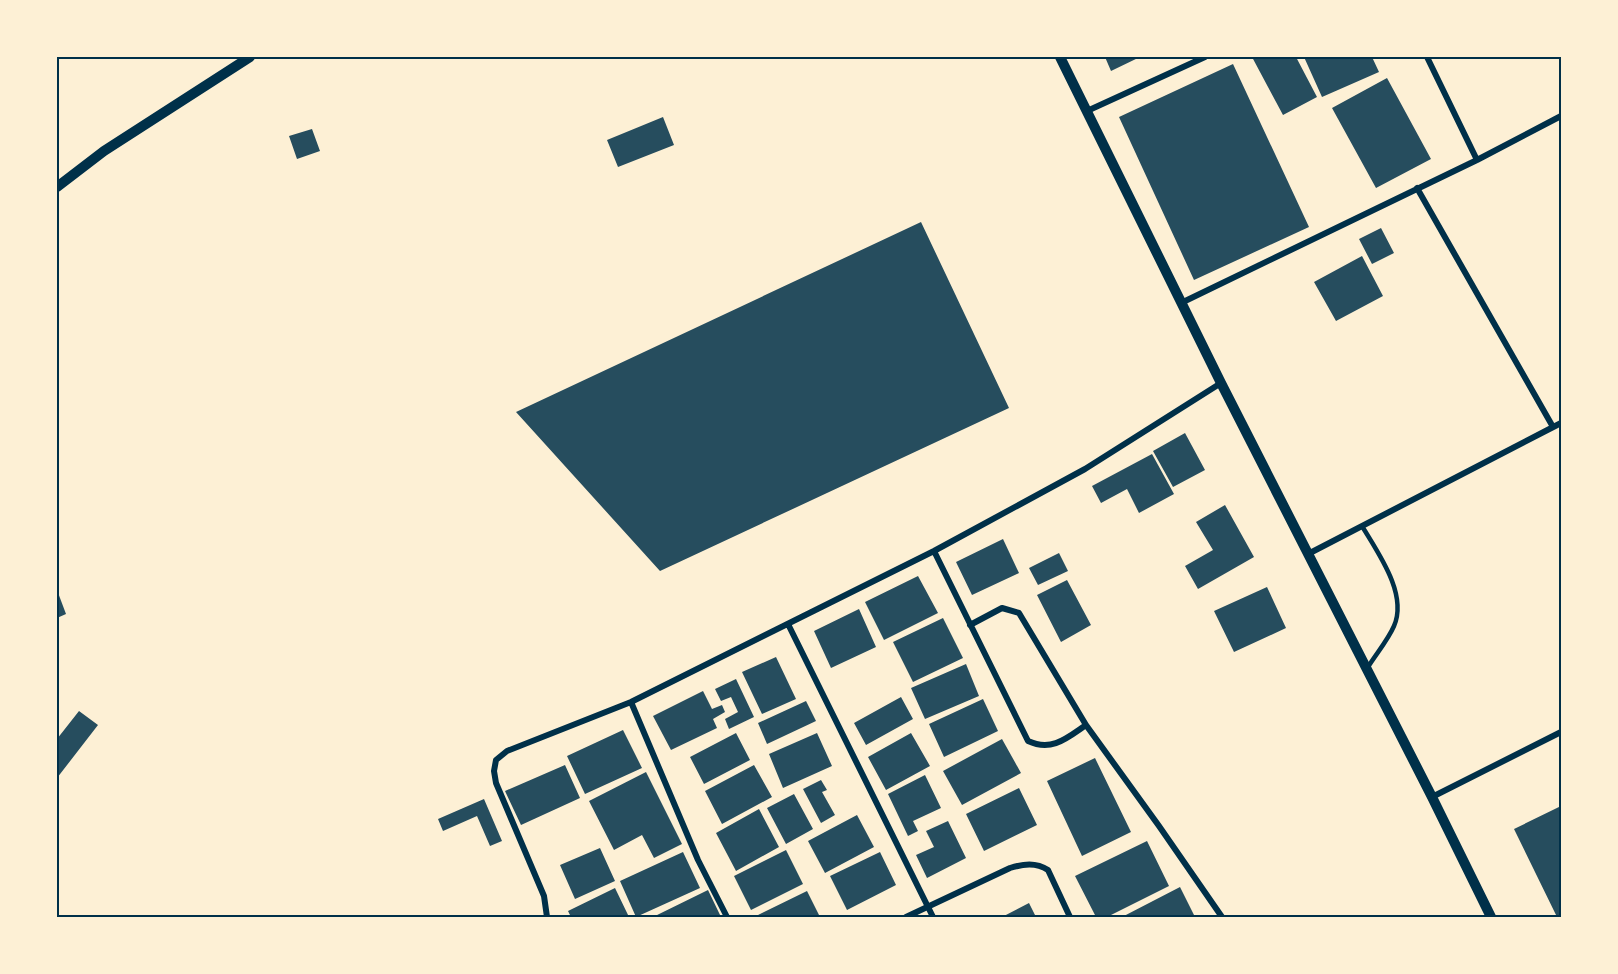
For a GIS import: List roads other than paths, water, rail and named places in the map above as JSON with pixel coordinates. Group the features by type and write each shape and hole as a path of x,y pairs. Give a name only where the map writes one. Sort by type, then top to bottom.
{"street":[{"path":"57,188 104,151 250,57"},
{"path":"1060,57 1221,383 1432,796 1491,917"},
{"path":"1088,111 1205,57"},
{"path":"1427,57 1477,160"},
{"path":"1181,303 1477,160 1561,116"},
{"path":"1417,188 1553,427"},
{"path":"547,917 544,896 496,783 494,771 496,760 507,751 631,702 934,551 1085,470 1221,383"},
{"path":"1308,554 1561,423"},
{"path":"934,551 1028,741 1036,745 1048,746 1063,741 1086,725"},
{"path":"970,625 1002,608 1020,613 1086,725 1222,917"},
{"path":"788,624 933,917"},
{"path":"631,702 698,860 727,917"},
{"path":"1432,796 1561,732"},
{"path":"906,917 1023,864 1042,866 1048,870 1070,917"}],"lane":[{"path":"1362,526 1380,555 1398,600 1394,625 1367,669"}]}
